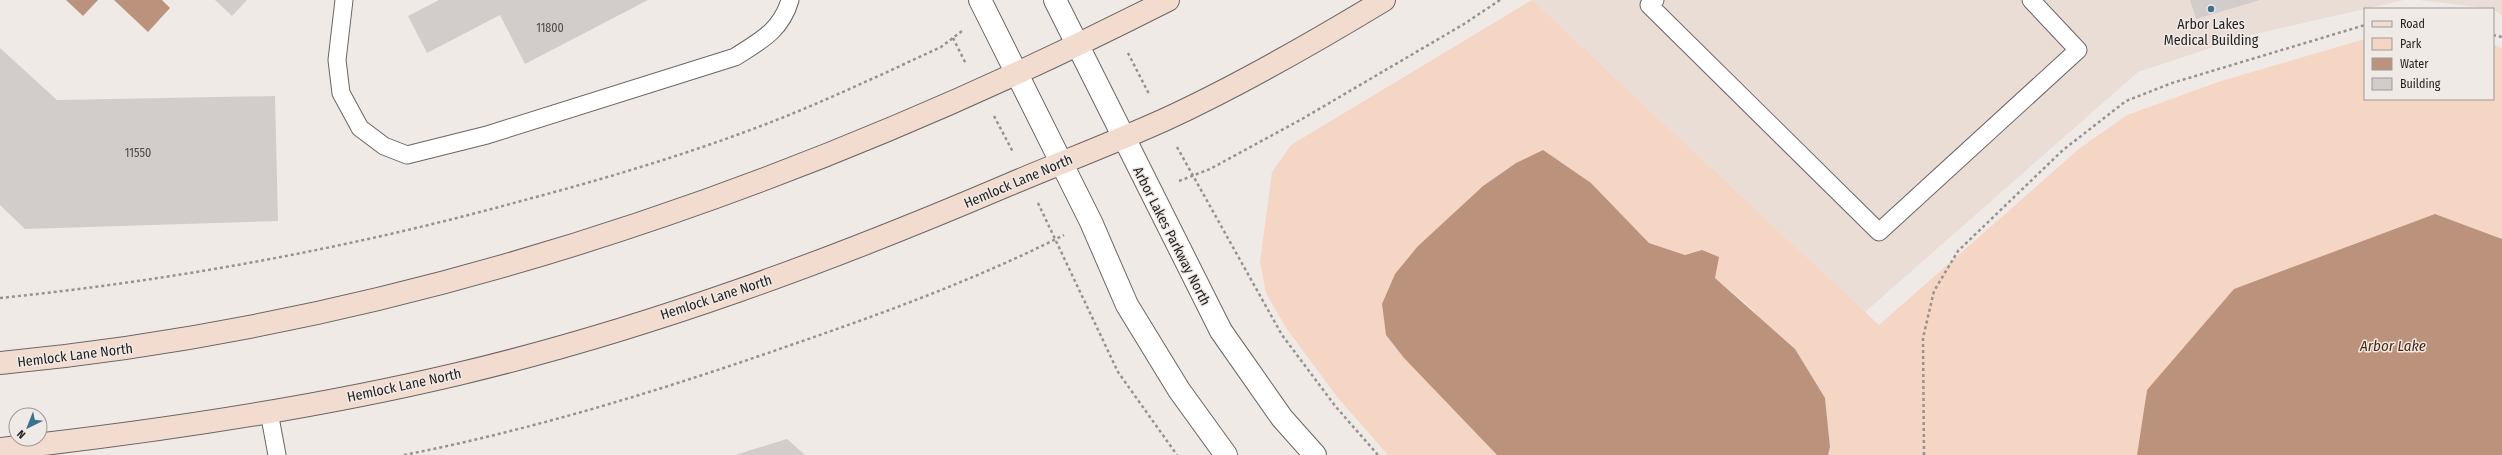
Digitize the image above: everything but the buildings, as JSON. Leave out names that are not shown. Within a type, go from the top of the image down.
[{"type":"main road","name":"Hemlock Lane North","points":[[0,363],[151,346],[422,289],[494,269],[722,197],[980,89],[1114,27],[1168,0]]},
{"type":"main road","name":"Hemlock Lane North","points":[[0,449],[133,435],[269,412],[460,373],[630,325],[858,248],[1122,138],[1163,120],[1280,60],[1384,0]]},
{"type":"street","points":[[980,0],[1092,222],[1127,304],[1180,390],[1226,455]]},
{"type":"street","name":"Arbor Lakes Parkway North","points":[[1055,0],[1122,138],[1221,331],[1282,418],[1315,455]]},
{"type":"lane","points":[[344,0],[337,60],[341,93],[360,128],[384,146],[407,155],[487,135],[735,57],[770,35],[788,8],[790,0]]},
{"type":"lane","points":[[1655,0],[1649,5],[1879,232],[2078,50],[2031,0]]},
{"type":"lane","points":[[269,412],[278,455]]},
{"type":"path","points":[[1192,175],[1210,169],[1302,119],[1464,24],[1500,0]]},
{"type":"path","points":[[1924,455],[1924,338],[1934,291],[1958,251],[2063,150],[2126,101],[2172,83],[2364,25]]},
{"type":"path","points":[[1114,27],[1192,175],[1282,336],[1336,407],[1378,455]]},
{"type":"path","points":[[0,298],[158,280],[260,261],[444,222],[565,189],[642,167],[780,118],[941,47],[952,38],[1026,178],[1118,372],[1177,455]]},
{"type":"path","points":[[404,455],[500,434],[715,372],[878,315],[1055,240]]},
{"type":"shaded area","points":[[1532,0],[2404,0],[2247,36],[2138,72],[1865,312]]},
{"type":"shaded area","points":[[2418,0],[2502,0],[2502,16],[2494,10],[2494,8]]},
{"type":"green space","points":[[1532,0],[1879,325],[2080,148],[2127,115],[2221,81],[2364,39],[2364,100],[2494,100],[2494,44],[2502,48],[2502,239],[2435,214],[2147,390],[2137,455],[1828,455],[1830,447],[1825,398],[1752,309],[1715,278],[1702,250],[1685,255],[1649,243],[1591,183],[1516,163],[1483,186],[1418,246],[1382,304],[1386,335],[1404,358],[1497,455],[1388,455],[1338,398],[1286,328],[1266,293],[1260,262],[1272,172],[1291,145]]},
{"type":"water","points":[[66,0],[98,0],[83,16]]},
{"type":"water","points":[[114,0],[162,0],[170,8],[148,32]]},
{"type":"water","points":[[1543,150],[1591,183],[1649,243],[1685,255],[1702,250],[1719,257],[1715,278],[1795,349],[1825,398],[1830,447],[1828,455],[1497,455],[1404,358],[1386,335],[1382,304],[1395,274],[1418,246],[1483,186],[1516,163]]},
{"type":"water","name":"Arbor Lake","points":[[2435,214],[2502,239],[2502,455],[2137,455],[2147,390],[2234,289]]},
{"type":"place","name":"Arbor Lakes Medical Building","points":[[2211,9]]}]
